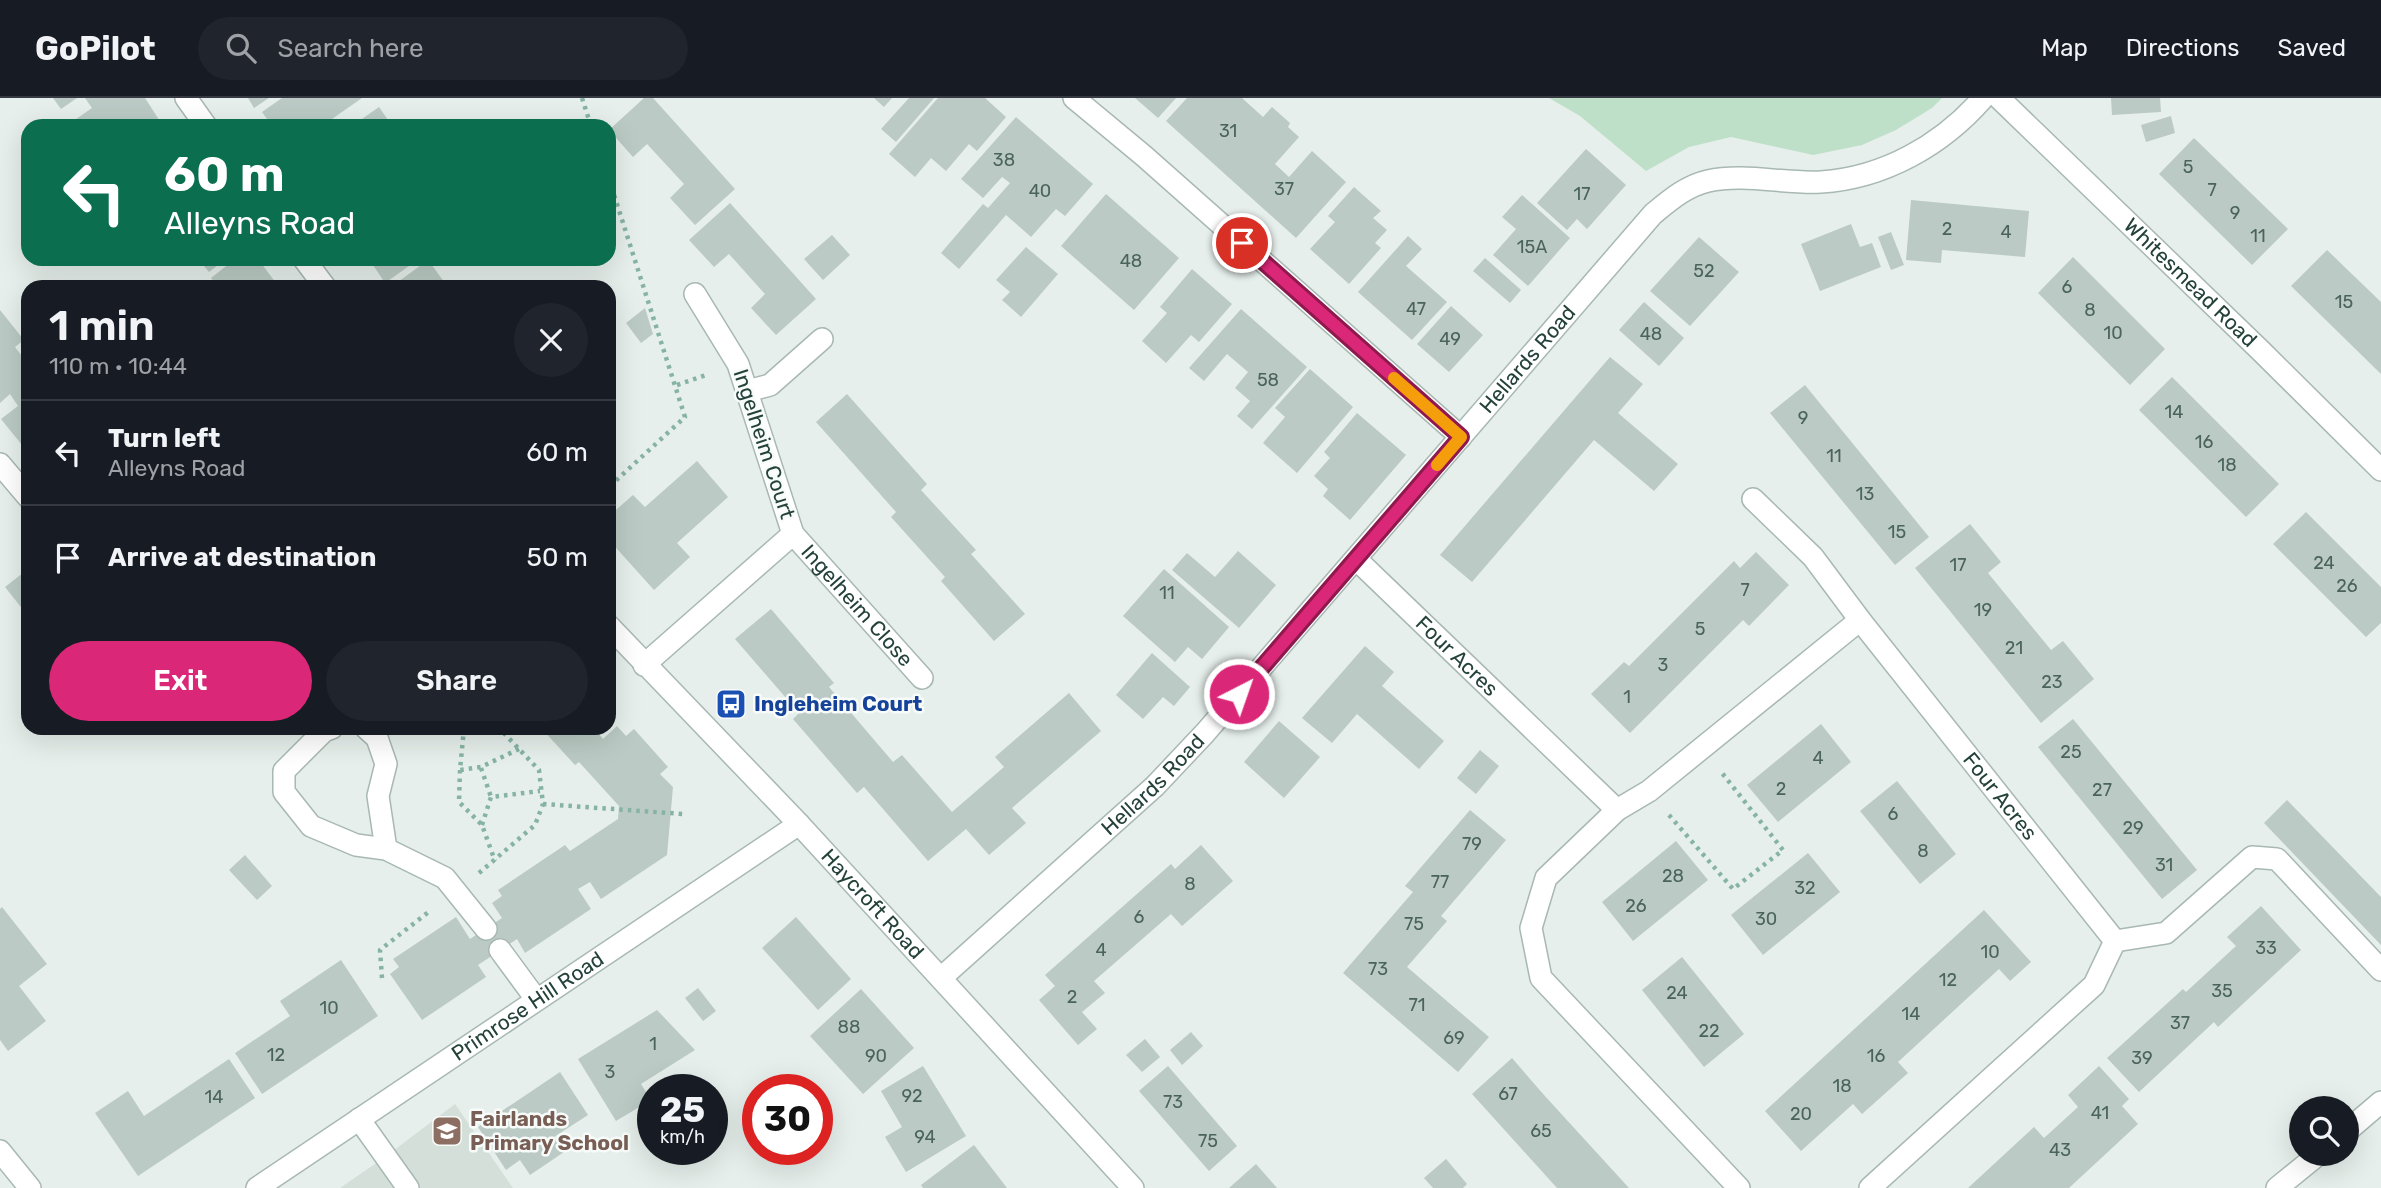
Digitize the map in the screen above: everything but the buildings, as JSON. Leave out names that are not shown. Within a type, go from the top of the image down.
[{"type":"street","points":[[186,98],[201,119]]},
{"type":"street","points":[[1074,98],[1461,437]]},
{"type":"street","name":"Hellards Road","points":[[941,978],[1155,786],[1205,733],[1653,214],[1674,197],[1699,184],[1724,179],[1820,182],[1868,174],[1899,162],[1945,136],[1966,118],[1983,98]]},
{"type":"street","name":"Whitesmead Road","points":[[1999,98],[2381,470]]},
{"type":"street","name":"Ingelheim Court","points":[[644,665],[793,534],[738,364],[695,294]]},
{"type":"street","points":[[747,391],[770,385],[822,339]]},
{"type":"street","points":[[0,464],[21,489]]},
{"type":"street","name":"Four Acres","points":[[1753,499],[1813,557],[2115,941]]},
{"type":"street","name":"Ingelheim Close","points":[[793,534],[922,678]]},
{"type":"street","name":"Four Acres","points":[[1356,559],[1617,810]]},
{"type":"street","points":[[1739,1188],[1541,978],[1531,928],[1546,878],[1617,810],[1649,791],[1860,620]]},
{"type":"street","name":"Haycroft Road","points":[[616,634],[799,824],[1132,1188]]},
{"type":"street","points":[[320,735],[284,771],[284,792],[311,826],[356,845],[386,849],[445,878],[486,929]]},
{"type":"street","points":[[374,735],[386,764],[378,796],[386,849]]},
{"type":"street","name":"Primrose Hill Road","points":[[257,1188],[799,824]]},
{"type":"street","points":[[1870,1188],[2094,985],[2115,941],[2166,933],[2252,857],[2277,859],[2381,970]]},
{"type":"street","points":[[500,950],[536,999]]},
{"type":"street","points":[[2359,1121],[2381,1102]]},
{"type":"street","points":[[359,1119],[408,1188]]},
{"type":"street","points":[[0,1150],[30,1188]]},
{"type":"street","points":[[2291,1184],[2308,1166]]},
{"type":"path","points":[[582,98],[589,119]]},
{"type":"path","points":[[616,201],[685,417],[616,481]]},
{"type":"path","points":[[464,735],[460,802],[482,825],[495,861]]},
{"type":"path","points":[[382,978],[380,950],[495,861],[535,825],[543,804],[539,770],[506,735]]},
{"type":"path","points":[[1649,791],[1733,889],[1783,850],[1702,748]]},
{"type":"path","points":[[460,770],[481,767],[519,749]]},
{"type":"path","points":[[481,767],[491,797],[482,825]]},
{"type":"path","points":[[491,797],[540,791]]},
{"type":"path","points":[[543,804],[683,814]]},
{"type":"shaded area","name":"Fairlands Primary School","points":[[455,1104],[513,1188],[340,1188],[385,1157]]},
{"type":"green space","points":[[1549,98],[1942,98],[1932,108],[1896,130],[1862,145],[1813,155],[1731,137],[1689,147],[1646,171],[1580,116]]},
{"type":"slow traffic","points":[[1394,378],[1461,437],[1437,465]]},
{"type":"place","name":"Ingleheim Court","points":[[731,704]]},
{"type":"place","name":"Fairlands Primary School","points":[[447,1131]]},
{"type":"route","points":[[1239,694],[1461,437],[1242,243]]}]
